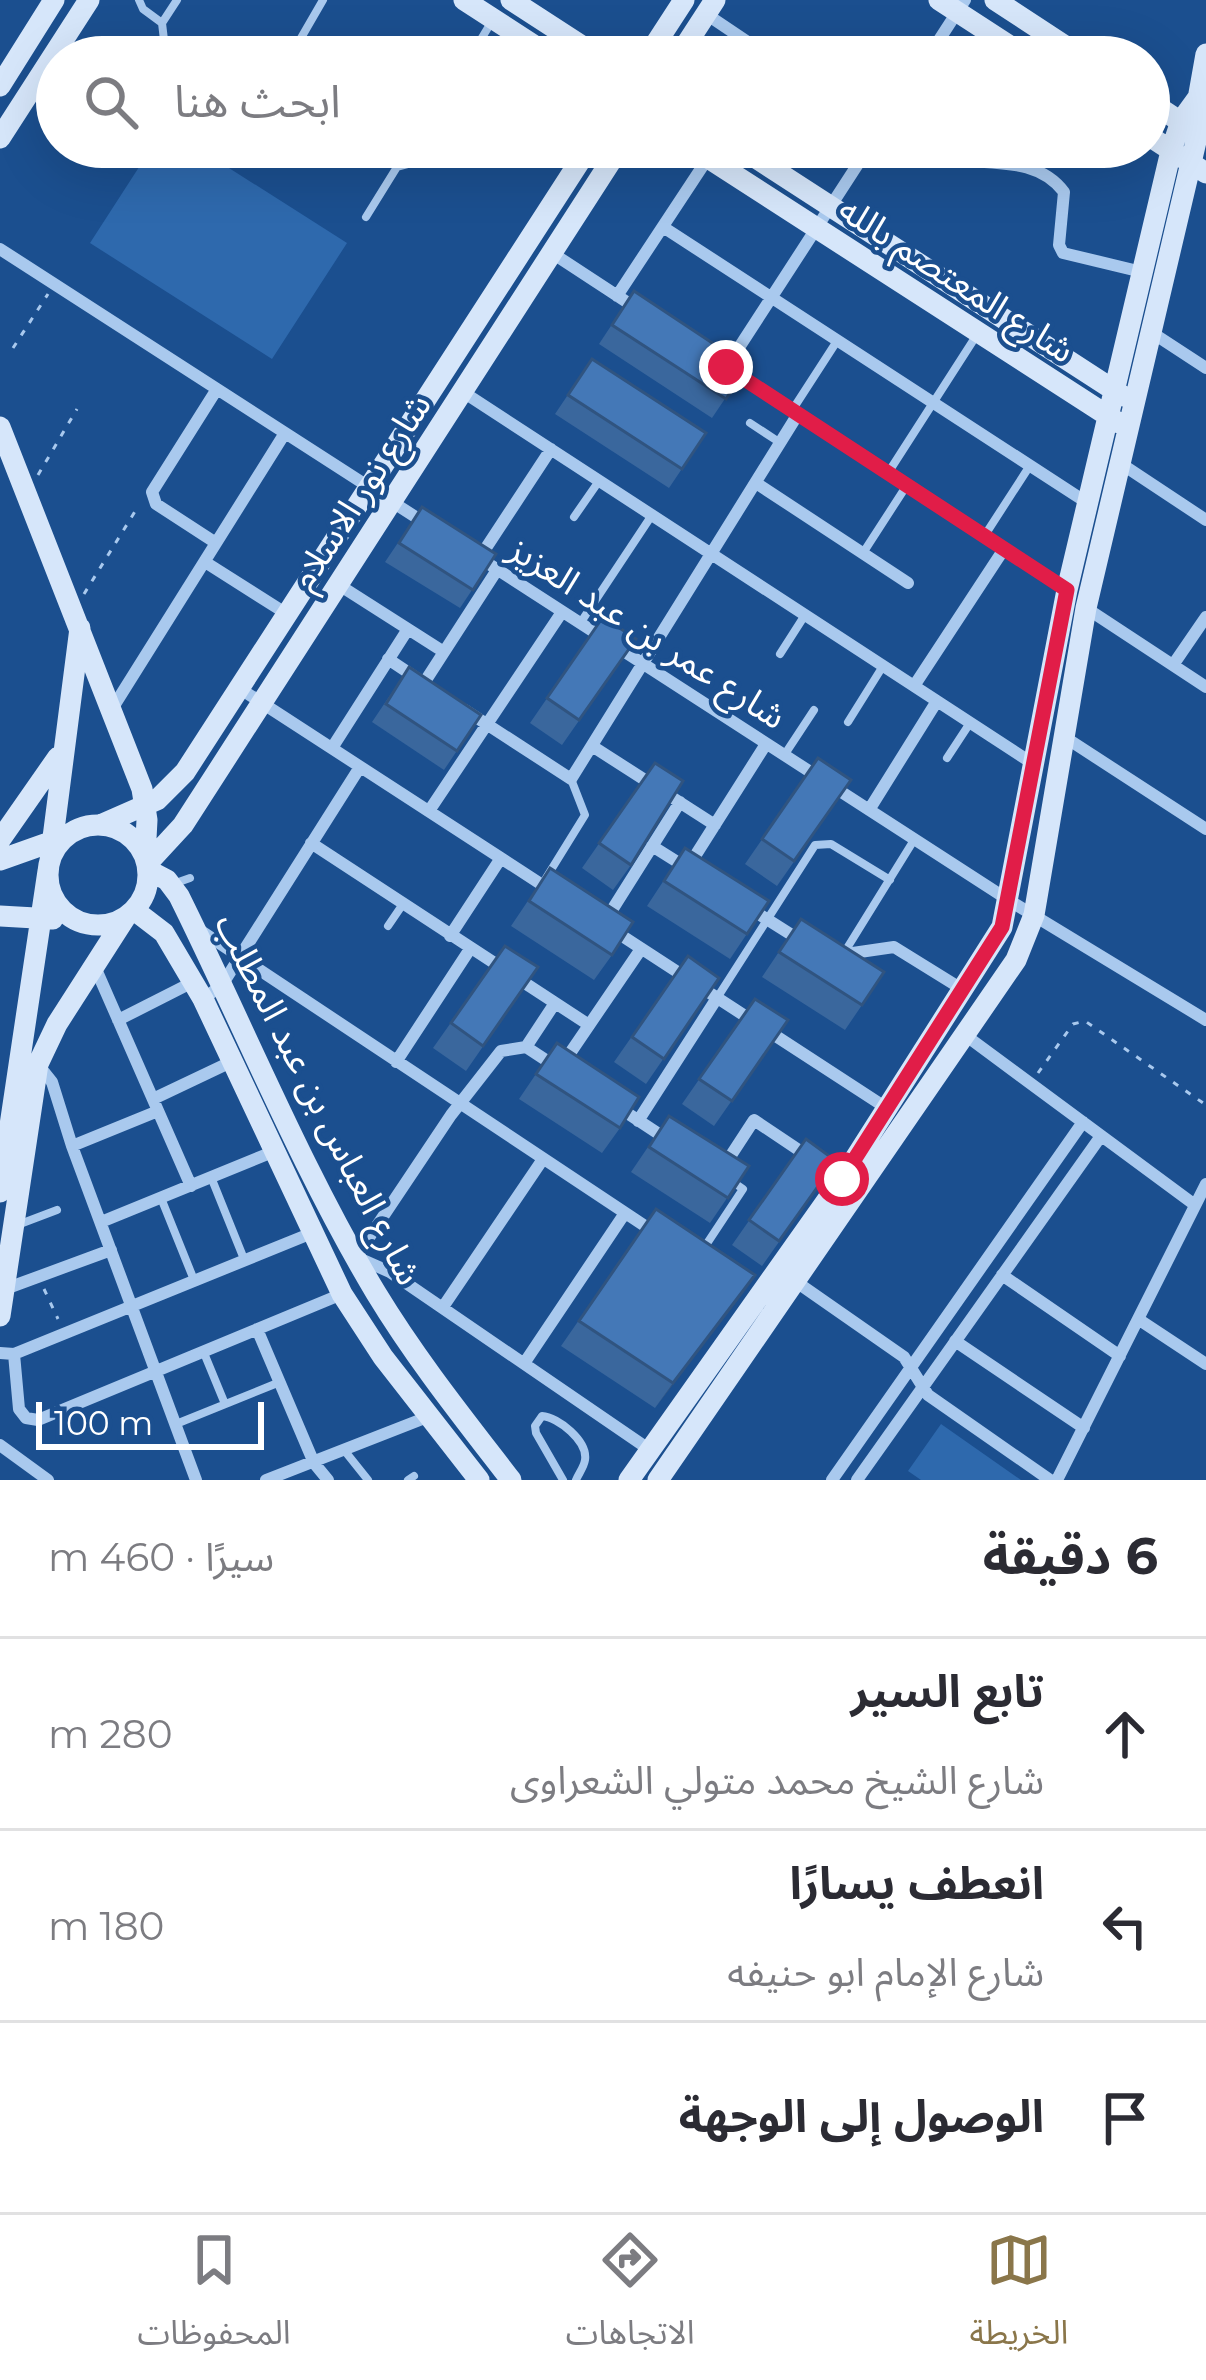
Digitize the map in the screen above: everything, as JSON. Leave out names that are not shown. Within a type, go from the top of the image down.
[{"type":"street","points":[[1,81],[54,0]]},
{"type":"street","points":[[66,36],[89,0]]},
{"type":"street","points":[[464,0],[519,36]]},
{"type":"street","points":[[512,0],[567,36]]},
{"type":"street","points":[[661,36],[685,0]]},
{"type":"street","points":[[994,0],[1050,36]]},
{"type":"street","points":[[938,36],[954,4],[998,36]]},
{"type":"street","points":[[691,36],[710,7],[745,36]]},
{"type":"street","points":[[628,1480],[751,1295],[965,1035],[1016,960],[1034,916],[1086,608],[1151,332],[1166,304],[1198,168],[1195,130],[1206,54]]},
{"type":"street","points":[[0,138],[36,82]]},
{"type":"street","points":[[1170,155],[1195,130]]},
{"type":"street","points":[[1171,151],[1198,168]]},
{"type":"street","name":"شارع نور الاسلام","points":[[100,825],[157,800],[184,772],[575,168]]},
{"type":"street","name":"شارع نور الاسلام","points":[[147,864],[177,834],[607,168]]},
{"type":"street","points":[[617,296],[663,227],[692,168]]},
{"type":"street","name":"شارع المعتصم بالله","points":[[725,168],[1127,429]]},
{"type":"street","name":"شارع المعتصم بالله","points":[[781,168],[830,206],[1134,403]]},
{"type":"street","points":[[726,367],[855,168]]},
{"type":"street","points":[[1024,168],[1064,192],[1059,245],[1063,254],[1142,272]]},
{"type":"street","points":[[658,1480],[795,1281],[997,940],[1010,901],[1032,763],[1086,502],[1167,168]]},
{"type":"street","points":[[663,227],[1086,502]]},
{"type":"street","points":[[0,249],[444,536]]},
{"type":"street","points":[[552,254],[654,320]]},
{"type":"street","points":[[1151,332],[1206,368]]},
{"type":"street","points":[[708,355],[1067,590]]},
{"type":"street","points":[[440,377],[1032,763]]},
{"type":"street","points":[[216,543],[156,504],[152,496],[155,483],[218,389]]},
{"type":"street","points":[[456,704],[571,779],[796,413]]},
{"type":"street","points":[[0,427],[146,805],[147,864],[146,892],[52,1033],[30,1057],[0,1192]]},
{"type":"street","points":[[112,709],[285,433]]},
{"type":"street","points":[[479,558],[550,449]]},
{"type":"street","points":[[1119,463],[1206,520]]},
{"type":"street","points":[[756,483],[908,583]]},
{"type":"street","name":"شارع عمر بن عبد العزيز","points":[[462,547],[914,840],[1206,1020]]},
{"type":"street","points":[[914,686],[1004,549]]},
{"type":"street","points":[[205,562],[287,614]]},
{"type":"street","points":[[424,682],[497,570]]},
{"type":"street","points":[[339,585],[444,652]]},
{"type":"street","points":[[1086,608],[1206,687]]},
{"type":"street","points":[[429,811],[562,612]]},
{"type":"street","points":[[1173,665],[1206,616]]},
{"type":"street","points":[[77,619],[50,890],[73,919],[91,925]]},
{"type":"street","points":[[332,748],[408,629]]},
{"type":"street","points":[[388,659],[440,693]]},
{"type":"street","points":[[239,688],[557,895]]},
{"type":"street","points":[[869,810],[937,701]]},
{"type":"street","points":[[1062,736],[1206,830]]},
{"type":"street","points":[[687,868],[766,744]]},
{"type":"street","points":[[592,746],[715,825]]},
{"type":"street","points":[[0,839],[62,751]]},
{"type":"street","points":[[118,1020],[222,985],[360,767]]},
{"type":"street","points":[[604,924],[680,802]]},
{"type":"street","points":[[0,860],[54,853],[100,825],[132,838],[147,864]]},
{"type":"street","points":[[311,843],[589,1025]]},
{"type":"street","points":[[652,846],[707,881]]},
{"type":"street","points":[[0,1316],[13,1226],[41,918],[54,853]]},
{"type":"street","points":[[450,936],[501,858]]},
{"type":"street","name":"شارع العباس بن عبد المطلب","points":[[147,864],[181,881],[195,927],[356,1257],[432,1376],[511,1480]]},
{"type":"street","points":[[727,894],[817,950],[844,955],[894,947],[965,991]]},
{"type":"street","points":[[0,916],[91,925],[129,914]]},
{"type":"street","name":"شارع العباس بن عبد المطلب","points":[[129,914],[160,927],[234,1061],[342,1294],[383,1357],[479,1480]]},
{"type":"street","points":[[588,914],[897,1115]]},
{"type":"street","points":[[195,927],[661,1236]]},
{"type":"street","points":[[396,1062],[470,949]]},
{"type":"street","points":[[559,1069],[641,949]]},
{"type":"street","points":[[94,965],[191,1186]]},
{"type":"street","points":[[638,1121],[717,998]]},
{"type":"street","points":[[526,1047],[555,1003]]},
{"type":"street","points":[[965,1035],[1196,1205]]},
{"type":"street","points":[[579,1082],[526,1047],[501,1052],[451,1115],[356,1257],[390,1272],[650,1450]]},
{"type":"street","points":[[30,1057],[52,1082],[196,1480]]},
{"type":"street","points":[[72,1146],[234,1061]]},
{"type":"street","points":[[599,1095],[687,1152]]},
{"type":"street","points":[[703,1162],[719,1173],[754,1120],[842,1179]]},
{"type":"street","points":[[832,1480],[1083,1122]]},
{"type":"street","points":[[856,1480],[1101,1136]]},
{"type":"street","points":[[100,1222],[275,1151]]},
{"type":"street","points":[[443,1307],[543,1159]]},
{"type":"street","points":[[795,1281],[904,1357],[928,1395],[1054,1480],[1206,1184]]},
{"type":"street","points":[[525,1362],[625,1213]]},
{"type":"street","points":[[312,1233],[7,1353],[19,1409],[32,1420],[342,1294]]},
{"type":"street","points":[[4,1290],[111,1250]]},
{"type":"street","points":[[1003,1274],[1120,1356]]},
{"type":"street","points":[[1138,1319],[1206,1364]]},
{"type":"street","points":[[257,1329],[314,1463],[328,1480]]},
{"type":"street","points":[[955,1341],[1084,1428]]},
{"type":"street","points":[[266,1480],[430,1416]]},
{"type":"street","points":[[0,1445],[48,1480]]},
{"type":"lane","points":[[139,0],[162,23]]},
{"type":"lane","points":[[164,36],[162,23],[177,0]]},
{"type":"lane","points":[[302,36],[323,0]]},
{"type":"lane","points":[[482,36],[493,19]]},
{"type":"lane","points":[[366,217],[396,168]]},
{"type":"lane","points":[[889,473],[979,332]]},
{"type":"lane","points":[[796,413],[838,340]]},
{"type":"lane","points":[[750,423],[781,443]]},
{"type":"lane","points":[[985,536],[1030,465]]},
{"type":"lane","points":[[574,517],[598,481]]},
{"type":"lane","points":[[863,554],[907,485]]},
{"type":"lane","points":[[580,623],[652,515]]},
{"type":"lane","points":[[780,654],[805,615]]},
{"type":"lane","points":[[848,722],[883,666]]},
{"type":"lane","points":[[784,755],[814,710]]},
{"type":"lane","points":[[947,758],[970,723]]},
{"type":"lane","points":[[542,885],[585,815],[571,779]]},
{"type":"lane","points":[[844,955],[914,840]]},
{"type":"lane","points":[[717,998],[813,847],[821,842],[831,844],[890,880]]},
{"type":"lane","points":[[388,926],[403,904]]},
{"type":"lane","points":[[696,1259],[743,1189],[719,1173]]},
{"type":"lane","points":[[211,1177],[244,1260]]},
{"type":"lane","points":[[161,1198],[194,1280]]},
{"type":"lane","points":[[13,1226],[57,1210]]},
{"type":"lane","points":[[203,1351],[225,1404]]},
{"type":"lane","points":[[176,1424],[280,1382]]},
{"type":"lane","points":[[562,1480],[536,1432],[542,1416],[555,1418],[583,1446],[585,1461],[576,1480]]},
{"type":"lane","points":[[344,1450],[368,1480]]},
{"type":"path","points":[[13,348],[54,284]]},
{"type":"path","points":[[27,494],[77,410]]},
{"type":"path","points":[[77,619],[138,507],[152,496]]},
{"type":"path","points":[[1031,1084],[1073,1024],[1082,1021],[1206,1105]]},
{"type":"path","points":[[39,1277],[64,1334]]},
{"type":"shaded area","points":[[138,168],[229,168],[347,243],[272,359],[90,243]]},
{"type":"shaded area","points":[[941,1424],[1021,1480],[921,1480],[908,1471]]},
{"type":"building","points":[[634,291],[747,366],[726,399],[612,325]]},
{"type":"building","points":[[592,359],[706,433],[682,469],[568,395]]},
{"type":"building","points":[[422,507],[496,554],[473,590],[399,543]]},
{"type":"building","points":[[603,617],[636,639],[579,720],[547,698]]},
{"type":"building","points":[[409,667],[481,715],[457,751],[386,704]]},
{"type":"building","points":[[818,758],[851,780],[794,861],[762,839]]},
{"type":"building","points":[[655,763],[683,781],[631,865],[599,843]]},
{"type":"building","points":[[685,848],[769,901],[747,934],[664,881]]},
{"type":"building","points":[[550,868],[633,922],[612,955],[529,901]]},
{"type":"building","points":[[801,919],[884,972],[862,1005],[779,952]]},
{"type":"building","points":[[505,946],[538,967],[483,1046],[451,1023]]},
{"type":"building","points":[[688,956],[719,978],[664,1059],[632,1037]]},
{"type":"building","points":[[755,999],[788,1020],[732,1101],[699,1079]]},
{"type":"building","points":[[557,1043],[639,1097],[620,1128],[536,1074]]},
{"type":"building","points":[[669,1116],[749,1166],[728,1198],[649,1147]]},
{"type":"building","points":[[806,1139],[836,1161],[779,1241],[749,1220]]},
{"type":"building","points":[[656,1209],[755,1275],[673,1383],[579,1321]]},
{"type":"route","points":[[726,367],[1067,590],[1002,927],[842,1179]]}]
